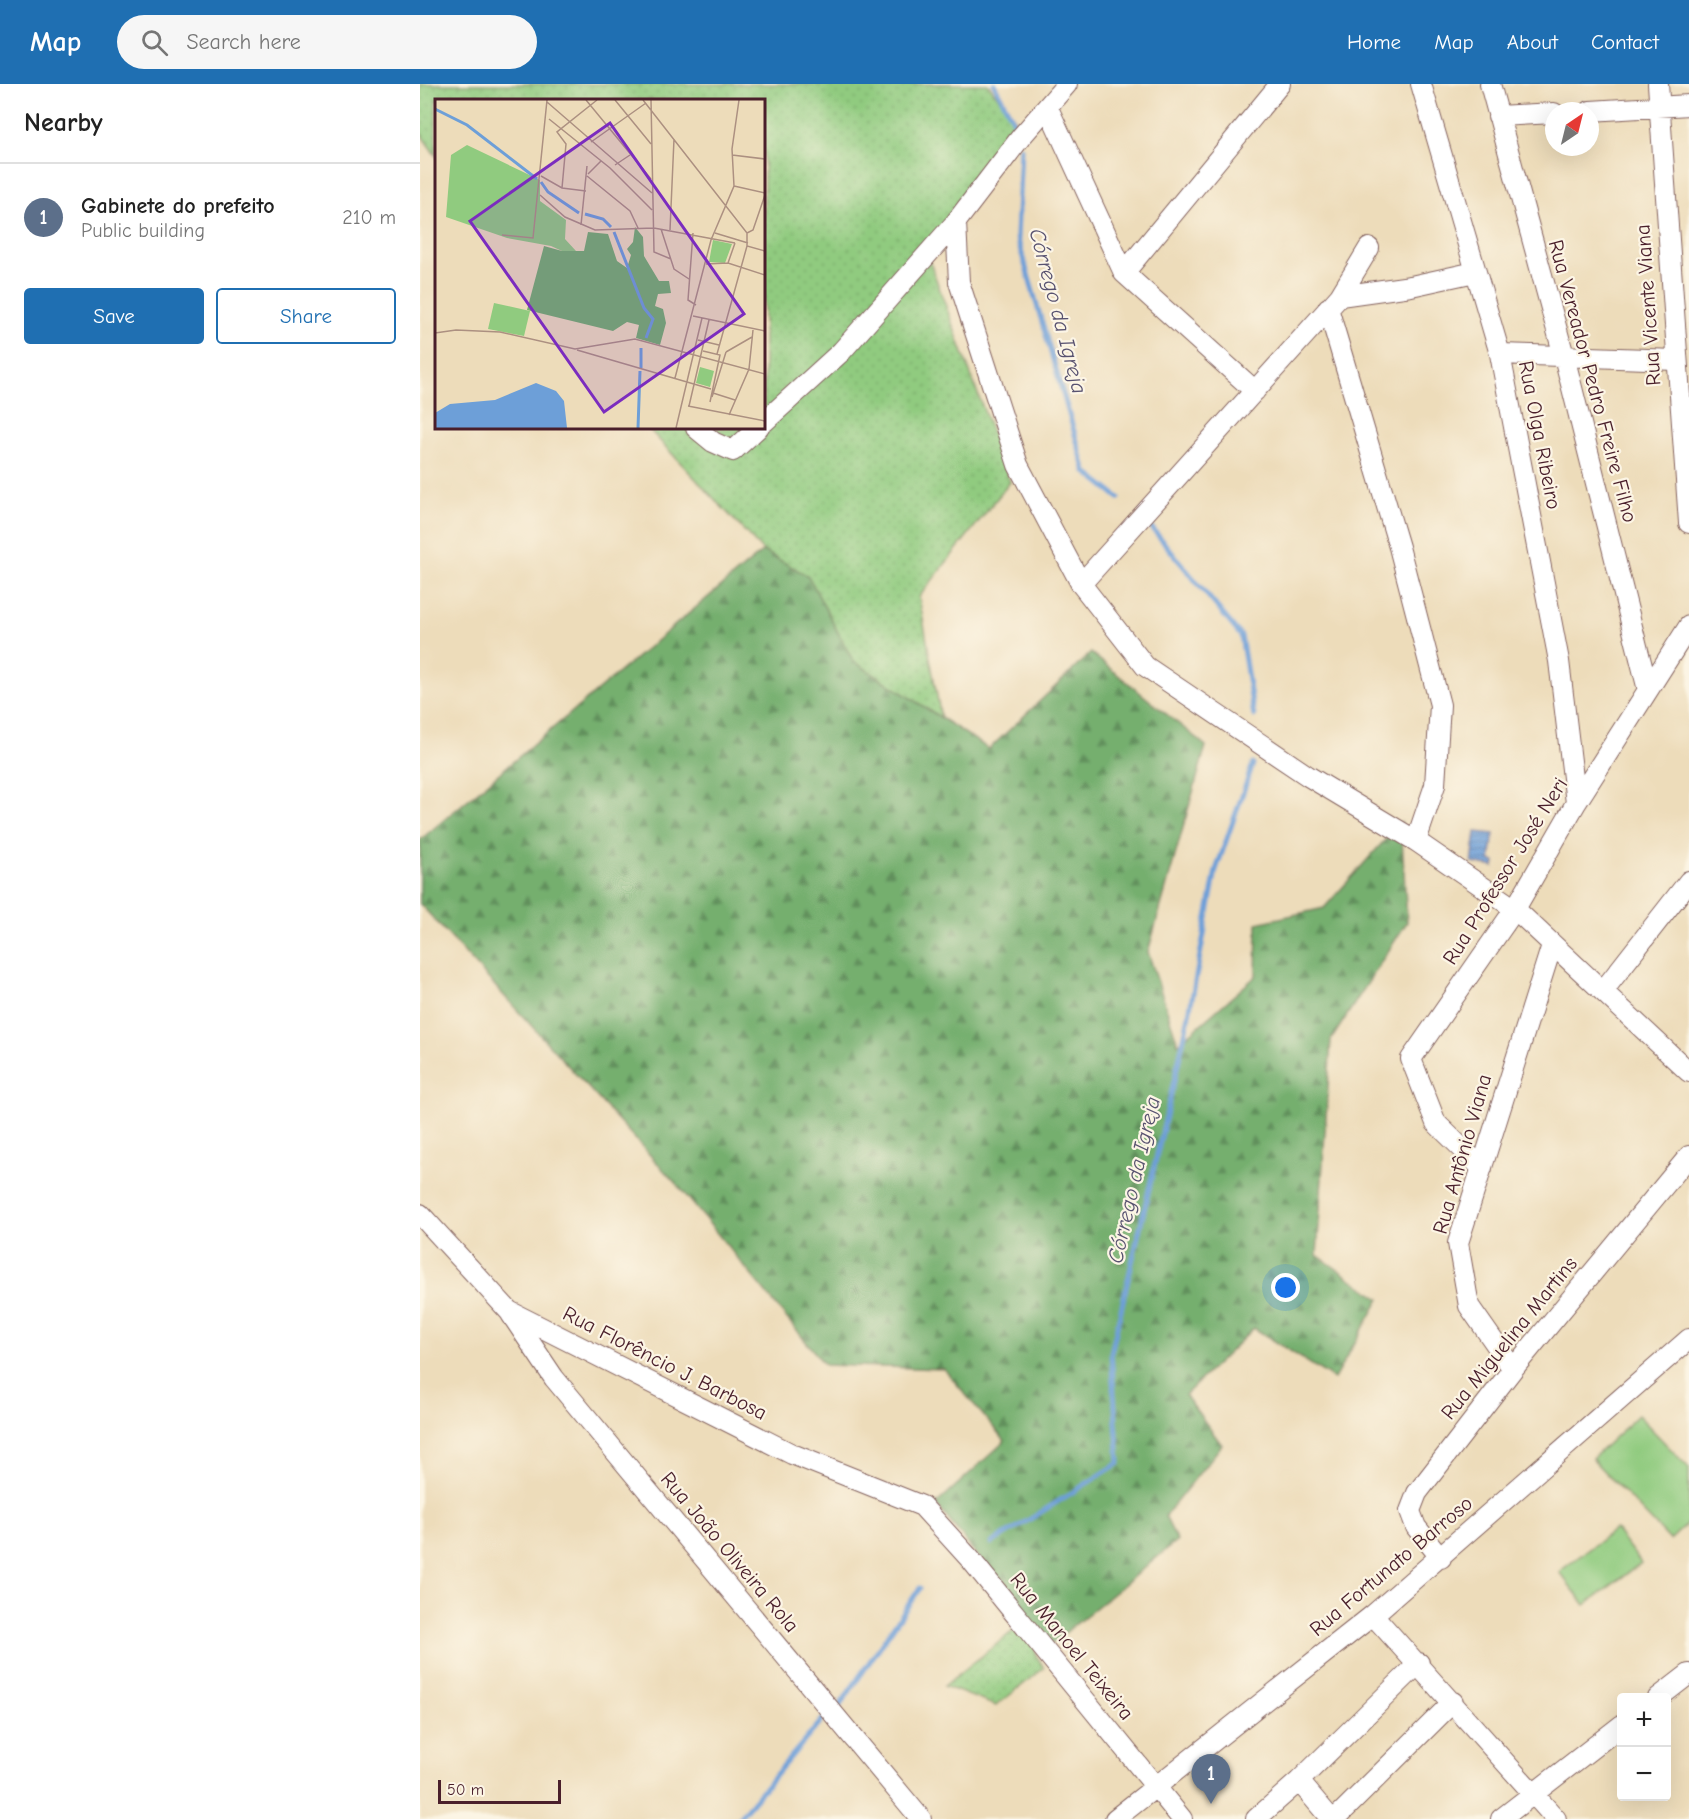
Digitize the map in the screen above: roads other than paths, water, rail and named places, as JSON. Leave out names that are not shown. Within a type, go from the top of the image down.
[{"type":"street","points":[[765,421],[841,352],[956,222],[1021,137],[1067,84]]},
{"type":"street","points":[[1124,273],[1281,84]]},
{"type":"street","name":"Rua Olga Ribeiro","points":[[1421,84],[1500,354],[1559,661],[1576,803]]},
{"type":"street","name":"Rua Vereador Pedro Freire Filho","points":[[1490,84],[1564,356],[1648,690]]},
{"type":"street","name":"Rua Vicente Viana","points":[[1658,84],[1689,523]]},
{"type":"street","points":[[1599,110],[1689,105]]},
{"type":"street","points":[[1048,108],[1124,273],[1255,391]]},
{"type":"street","points":[[1498,116],[1545,113]]},
{"type":"street","points":[[956,222],[959,282],[1018,465],[1081,584],[1145,666],[1308,776],[1416,841],[1515,909],[1689,1072]]},
{"type":"street","points":[[1081,584],[1334,302],[1369,248]]},
{"type":"street","points":[[1334,302],[1475,272]]},
{"type":"street","points":[[1334,302],[1440,705],[1435,785],[1416,841]]},
{"type":"street","points":[[1500,354],[1676,360]]},
{"type":"street","points":[[697,429],[713,442],[733,451],[757,429]]},
{"type":"street","name":"Rua Professor José Neri","points":[[1482,1168],[1436,1123],[1411,1059],[1515,909],[1576,803],[1689,626]]},
{"type":"street","points":[[1603,991],[1689,881]]},
{"type":"street","name":"Rua Antônio Viana","points":[[1512,1369],[1469,1306],[1458,1243],[1552,945]]},
{"type":"street","name":"Rua Miguelina Martins","points":[[1441,1558],[1416,1527],[1410,1511],[1417,1493],[1512,1369],[1689,1156]]},
{"type":"street","name":"Rua Florêncio J. Barbosa","points":[[420,1214],[509,1311],[792,1454],[922,1506]]},
{"type":"street","name":"Rua João Oliveira Rola","points":[[509,1311],[554,1378],[921,1819]]},
{"type":"street","name":"Rua Fortunato Barroso","points":[[1115,1819],[1373,1615],[1685,1351]]},
{"type":"street","name":"Rua Manoel Teixeira","points":[[922,1506],[986,1579],[1182,1819]]},
{"type":"street","points":[[1373,1615],[1419,1663],[1556,1819]]},
{"type":"street","points":[[1256,1819],[1299,1781],[1419,1663]]},
{"type":"street","points":[[1664,1693],[1689,1674]]},
{"type":"street","points":[[1299,1781],[1333,1819],[1453,1702]]},
{"type":"street","points":[[1501,1819],[1533,1791],[1617,1729]]},
{"type":"water","points":[[1476,832],[1494,834],[1490,861],[1495,862],[1494,867],[1472,863]]},
{"type":"waterway","name":"Córrego da Igreja","points":[[994,84],[1020,133]]},
{"type":"waterway","name":"Córrego da Igreja","points":[[1021,148],[1017,237],[1086,472],[1119,498]]},
{"type":"waterway","name":"Córrego da Igreja","points":[[1151,527],[1241,636],[1254,716]]},
{"type":"waterway","name":"Córrego da Igreja","points":[[992,1543],[1119,1463],[1111,1353],[1187,1025],[1216,870],[1253,764]]},
{"type":"waterway","name":"Córrego da Igreja","points":[[838,1708],[920,1588]]},
{"type":"waterway","name":"Córrego da Igreja","points":[[738,1819],[823,1719]]},
{"type":"place","name":"Gabinete do prefeito","points":[[1211,1804]]}]
